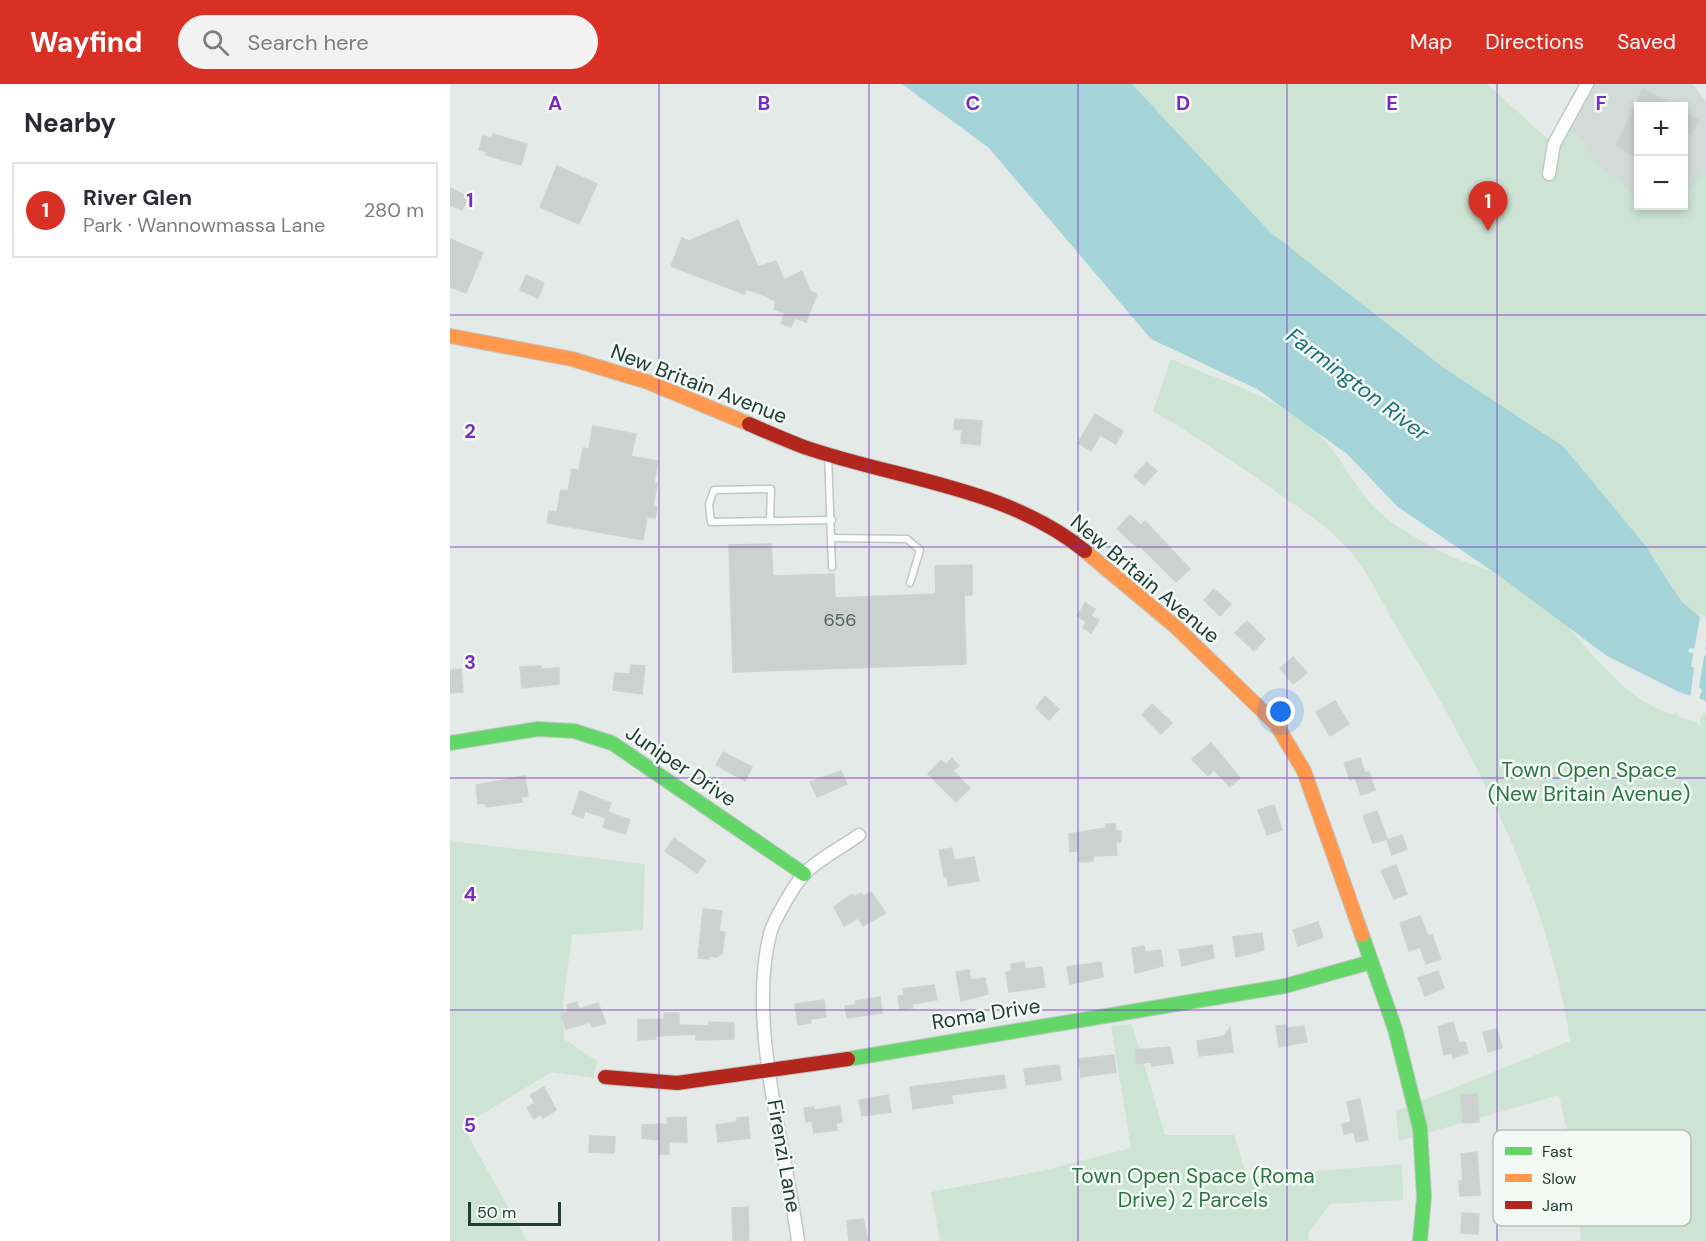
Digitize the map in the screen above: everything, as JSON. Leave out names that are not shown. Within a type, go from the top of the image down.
[{"type":"street","points":[[1549,174],[1554,144],[1587,84]]},
{"type":"street","name":"New Britain Avenue","points":[[450,336],[572,359],[648,382],[804,447],[993,501],[1064,534],[1176,627],[1276,724],[1304,771],[1395,1029],[1419,1128],[1424,1197],[1420,1241]]},
{"type":"street","name":"Juniper Drive","points":[[450,742],[538,729],[574,731],[612,743],[804,874]]},
{"type":"street","points":[[804,874],[859,835]]},
{"type":"street","name":"Firenzi Lane","points":[[798,1241],[769,1072],[762,992],[770,932],[804,874]]},
{"type":"street","name":"Roma Drive","points":[[605,1077],[677,1083],[769,1072],[1285,986],[1371,962]]},
{"type":"lane","points":[[828,454],[832,567]]},
{"type":"lane","points":[[770,521],[771,489],[714,490],[709,504],[711,522],[832,520]]},
{"type":"lane","points":[[832,538],[907,539],[920,550],[910,583]]},
{"type":"shaded area","points":[[1587,84],[1693,84],[1706,102],[1706,170],[1688,193],[1688,102],[1634,102],[1634,195],[1592,160],[1582,140],[1562,123]]},
{"type":"green space","points":[[1132,84],[1487,84],[1549,140],[1562,123],[1582,140],[1592,160],[1634,195],[1634,210],[1688,210],[1688,190],[1706,170],[1706,631],[1692,633],[1672,586],[1645,545],[1563,446],[1444,368],[1270,232]]},
{"type":"green space","name":"Town Open Space (New Britain Avenue)","points":[[1171,359],[1271,401],[1307,424],[1323,439],[1367,500],[1392,523],[1442,552],[1525,585],[1549,606],[1614,677],[1652,706],[1674,715],[1676,711],[1679,717],[1696,722],[1701,728],[1700,717],[1706,713],[1706,1241],[1581,1241],[1580,1226],[1691,1226],[1691,1130],[1567,1130],[1559,1095],[1399,1141],[1396,1111],[1570,1041],[1560,987],[1545,933],[1527,880],[1481,776],[1427,677],[1354,556],[1345,545],[1313,518],[1225,456],[1153,411]]},
{"type":"green space","points":[[450,841],[645,864],[643,930],[572,935],[563,1005],[564,1039],[597,1061],[594,1078],[551,1072],[463,1126],[527,1241],[450,1241]]},
{"type":"green space","name":"Town Open Space (Roma Drive) 2 Parcels","points":[[1132,1024],[1165,1135],[1234,1135],[1247,1177],[1402,1164],[1403,1200],[1330,1204],[1308,1234],[1309,1241],[940,1241],[931,1192],[1042,1171],[1131,1148],[1111,1026]]},
{"type":"water","name":"Farmington River","points":[[902,84],[1132,84],[1270,232],[1444,368],[1563,446],[1645,545],[1682,602],[1706,622],[1706,651],[1690,648],[1688,652],[1706,656],[1706,701],[1679,692],[1607,656],[1498,575],[1398,507],[1347,454],[1257,389],[1151,339],[989,148]]},
{"type":"pier","points":[[1698,612],[1706,618],[1706,644],[1699,687],[1702,690],[1698,702],[1690,699],[1694,668],[1691,666],[1700,618]]},
{"type":"building","points":[[1643,89],[1667,102],[1637,102]]},
{"type":"building","points":[[1634,108],[1633,156],[1616,146]]},
{"type":"building","points":[[1688,114],[1699,120],[1691,134],[1688,132]]},
{"type":"building","points":[[493,134],[527,144],[521,165],[486,155],[487,152],[479,150],[483,136],[492,138]]},
{"type":"building","points":[[557,166],[597,184],[579,224],[540,207]]},
{"type":"building","points":[[450,188],[468,197],[462,210],[450,205]]},
{"type":"building","points":[[738,220],[758,267],[776,261],[784,280],[802,271],[810,291],[817,294],[806,322],[795,318],[791,327],[781,323],[785,313],[774,309],[776,302],[766,296],[746,289],[744,294],[671,266],[682,238],[689,241]]},
{"type":"building","points":[[450,239],[483,253],[466,293],[450,287]]},
{"type":"building","points":[[526,275],[544,283],[538,298],[520,290]]},
{"type":"building","points":[[1095,414],[1123,431],[1116,444],[1100,435],[1091,451],[1078,443]]},
{"type":"building","points":[[955,419],[982,421],[980,445],[961,443],[962,430],[954,429]]},
{"type":"building","points":[[593,426],[636,434],[631,456],[658,461],[654,483],[657,484],[653,506],[657,507],[655,518],[647,517],[643,540],[547,523],[549,511],[557,512],[561,490],[568,491],[572,469],[579,470],[583,448],[589,449]]},
{"type":"building","points":[[1147,462],[1157,471],[1144,485],[1134,476]]},
{"type":"building","points":[[1130,515],[1141,525],[1145,521],[1190,569],[1176,582],[1140,546],[1138,548],[1117,529]]},
{"type":"building","points":[[771,544],[773,576],[834,574],[835,598],[936,594],[935,566],[972,565],[972,595],[964,595],[966,664],[733,672],[729,545]]},
{"type":"building","points":[[1214,589],[1231,604],[1220,616],[1204,600]]},
{"type":"building","points":[[1085,603],[1095,609],[1091,616],[1099,620],[1091,633],[1083,628],[1086,622],[1077,616]]},
{"type":"building","points":[[1247,621],[1265,639],[1254,651],[1235,633]]},
{"type":"building","points":[[1293,657],[1307,673],[1293,684],[1280,668]]},
{"type":"building","points":[[631,665],[645,666],[642,694],[613,690],[615,673],[630,674]]},
{"type":"building","points":[[541,666],[541,669],[559,668],[559,684],[522,688],[520,667]]},
{"type":"building","points":[[461,669],[463,692],[450,693],[450,670]]},
{"type":"building","points":[[1045,696],[1059,709],[1049,720],[1036,708]]},
{"type":"building","points":[[1335,701],[1349,724],[1330,736],[1316,712]]},
{"type":"building","points":[[1152,704],[1172,723],[1161,734],[1142,715]]},
{"type":"building","points":[[1211,743],[1240,778],[1230,787],[1214,770],[1208,776],[1192,759]]},
{"type":"building","points":[[723,752],[752,767],[745,781],[716,765]]},
{"type":"building","points":[[952,758],[959,766],[953,771],[970,788],[956,802],[928,774],[941,760],[946,765]]},
{"type":"building","points":[[1360,758],[1365,773],[1369,772],[1375,790],[1361,795],[1355,778],[1350,780],[1344,763]]},
{"type":"building","points":[[841,771],[847,784],[817,797],[810,782]]},
{"type":"building","points":[[525,776],[528,796],[521,797],[522,802],[486,807],[485,803],[478,804],[476,785]]},
{"type":"building","points":[[580,791],[611,803],[608,812],[630,820],[625,834],[603,827],[606,818],[585,811],[583,818],[572,814]]},
{"type":"building","points":[[1274,805],[1282,830],[1267,835],[1258,810]]},
{"type":"building","points":[[1377,811],[1387,839],[1373,843],[1363,816]]},
{"type":"building","points":[[1106,824],[1115,824],[1116,831],[1121,831],[1121,842],[1116,842],[1117,855],[1093,856],[1093,861],[1079,862],[1078,851],[1070,852],[1069,834],[1106,828]]},
{"type":"building","points":[[1402,835],[1407,849],[1392,855],[1387,840]]},
{"type":"building","points":[[674,838],[706,861],[697,873],[665,851]]},
{"type":"building","points":[[952,848],[954,860],[974,857],[979,881],[948,886],[939,850]]},
{"type":"building","points":[[1396,865],[1407,894],[1394,899],[1381,871]]},
{"type":"building","points":[[871,892],[886,913],[863,926],[858,918],[844,926],[834,907],[852,894],[854,897],[861,893],[863,896]]},
{"type":"building","points":[[703,909],[722,911],[719,931],[725,932],[722,954],[717,957],[709,956],[709,959],[698,958]]},
{"type":"building","points":[[1420,916],[1428,936],[1432,935],[1441,959],[1426,964],[1420,947],[1409,951],[1400,923]]},
{"type":"building","points":[[1318,922],[1323,937],[1298,946],[1293,930]]},
{"type":"building","points":[[1262,933],[1264,950],[1236,957],[1233,937]]},
{"type":"building","points":[[1212,945],[1214,958],[1182,966],[1179,950]]},
{"type":"building","points":[[1144,946],[1145,952],[1161,950],[1163,966],[1135,973],[1132,948]]},
{"type":"building","points":[[1024,962],[1025,969],[1042,967],[1045,987],[1009,992],[1006,972],[1012,971],[1011,964]]},
{"type":"building","points":[[1101,962],[1103,977],[1070,984],[1067,967]]},
{"type":"building","points":[[969,970],[971,980],[985,978],[988,994],[961,1001],[956,972]]},
{"type":"building","points":[[1438,971],[1444,988],[1425,996],[1418,978]]},
{"type":"building","points":[[934,985],[937,1000],[912,1004],[913,1008],[900,1010],[898,996],[904,995],[903,989]]},
{"type":"building","points":[[880,997],[882,1013],[847,1018],[845,1006],[856,1005],[855,1001]]},
{"type":"building","points":[[824,1000],[826,1017],[810,1019],[811,1023],[798,1025],[795,1004]]},
{"type":"building","points":[[577,1002],[579,1009],[598,1003],[606,1023],[592,1027],[590,1022],[566,1029],[561,1013],[568,1012],[567,1005]]},
{"type":"building","points":[[664,1013],[679,1013],[679,1025],[709,1026],[709,1022],[734,1023],[734,1039],[696,1040],[696,1034],[656,1036],[656,1039],[638,1040],[638,1020],[664,1019]]},
{"type":"building","points":[[1453,1022],[1459,1043],[1465,1042],[1468,1053],[1453,1058],[1452,1053],[1444,1055],[1438,1027]]},
{"type":"building","points":[[1286,1025],[1287,1028],[1304,1026],[1307,1042],[1279,1047],[1276,1026]]},
{"type":"building","points":[[1230,1028],[1233,1052],[1199,1056],[1197,1041],[1224,1036]]},
{"type":"building","points":[[1497,1029],[1502,1048],[1488,1052],[1483,1032]]},
{"type":"building","points":[[1170,1047],[1173,1063],[1152,1066],[1151,1062],[1137,1064],[1135,1050]]},
{"type":"building","points":[[1114,1055],[1116,1072],[1081,1077],[1079,1059]]},
{"type":"building","points":[[1059,1065],[1061,1080],[1026,1085],[1024,1069]]},
{"type":"building","points":[[1004,1075],[1006,1088],[951,1095],[953,1103],[913,1109],[910,1087]]},
{"type":"building","points":[[544,1087],[556,1110],[543,1118],[541,1114],[534,1119],[527,1108],[535,1103],[530,1095]]},
{"type":"building","points":[[1477,1094],[1479,1122],[1463,1123],[1461,1095]]},
{"type":"building","points":[[888,1095],[891,1112],[862,1116],[859,1100]]},
{"type":"building","points":[[1360,1099],[1368,1140],[1356,1142],[1354,1132],[1344,1134],[1342,1124],[1351,1122],[1347,1102]]},
{"type":"building","points":[[840,1106],[842,1122],[836,1123],[837,1130],[814,1133],[812,1121],[806,1122],[804,1108],[814,1107],[814,1110]]},
{"type":"building","points":[[686,1117],[687,1142],[669,1142],[669,1154],[659,1154],[659,1140],[642,1138],[642,1125],[667,1124],[667,1118]]},
{"type":"building","points":[[748,1117],[750,1138],[718,1142],[716,1125],[737,1122],[737,1118]]},
{"type":"building","points":[[590,1136],[615,1137],[614,1153],[589,1152]]},
{"type":"building","points":[[1477,1152],[1480,1195],[1460,1196],[1459,1181],[1463,1181],[1461,1154]]},
{"type":"building","points":[[748,1207],[749,1241],[733,1241],[732,1208]]},
{"type":"building","points":[[1462,1213],[1479,1214],[1478,1234],[1461,1233]]},
{"type":"building","points":[[863,1219],[868,1241],[849,1241],[847,1221]]},
{"type":"traffic: fast","points":[[450,743],[538,729],[574,731],[612,743],[804,874]]},
{"type":"traffic: fast","points":[[1362,935],[1395,1029],[1420,1128],[1424,1197],[1420,1241]]},
{"type":"traffic: fast","points":[[848,1059],[1285,986],[1371,962]]},
{"type":"traffic: slow","points":[[450,336],[572,359],[648,382],[749,424]]},
{"type":"traffic: slow","points":[[1085,551],[1176,627],[1276,724],[1304,771],[1362,935]]},
{"type":"traffic: jam","points":[[749,424],[804,447],[839,458],[986,498],[1054,529],[1085,551]]},
{"type":"traffic: jam","points":[[605,1077],[677,1083],[848,1059]]},
{"type":"place","name":"River Glen","points":[[1488,231]]}]
